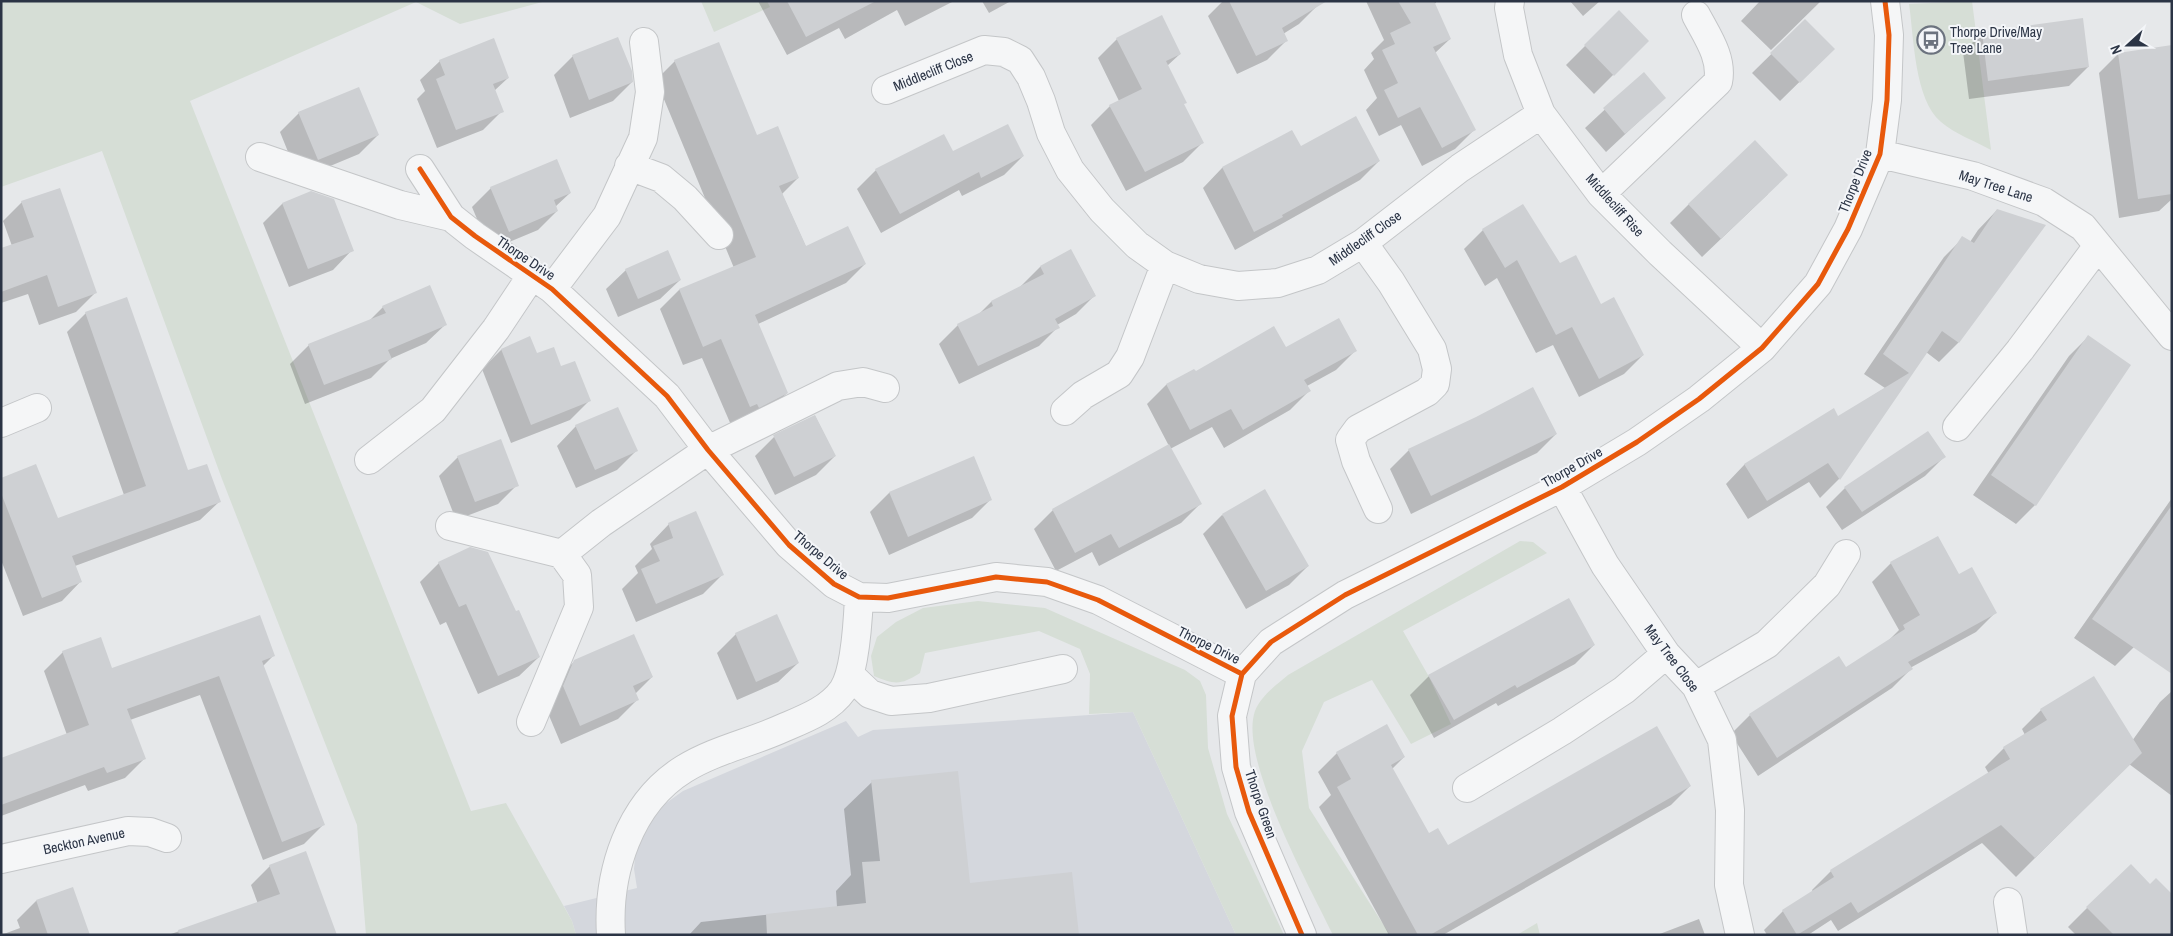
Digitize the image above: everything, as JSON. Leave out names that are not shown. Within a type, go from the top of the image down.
[{"type":"street","name":"Middlecliff Rise","points":[[1510,1],[1509,8],[1518,56],[1540,114],[1601,194],[1660,253],[1762,348]]},
{"type":"street","name":"Thorpe Drive","points":[[420,169],[451,217],[475,236],[542,282],[667,396],[708,450],[789,545],[834,584],[859,596],[888,598],[996,577],[1047,582],[1098,600],[1242,674],[1271,642],[1345,595],[1562,487],[1637,442],[1699,399],[1762,348],[1818,284],[1848,229],[1880,154],[1890,35],[1884,1]]},
{"type":"street","points":[[1601,194],[1718,82],[1720,70],[1711,43],[1696,15]]},
{"type":"street","name":"Thorpe Drive","points":[[542,282],[607,216],[643,138],[650,92],[644,42]]},
{"type":"street","name":"Middlecliff Close","points":[[886,90],[984,50],[1004,52],[1020,60],[1031,77],[1051,133],[1070,170],[1102,210],[1137,245],[1165,266],[1199,280],[1238,286],[1278,284],[1318,270],[1363,243],[1460,168],[1540,114]]},
{"type":"street","name":"May Tree Lane","points":[[1880,154],[1973,176],[2044,202],[2083,227],[2172,336]]},
{"type":"street","points":[[260,157],[400,205],[451,217]]},
{"type":"street","points":[[629,166],[661,178],[685,198],[719,235]]},
{"type":"street","points":[[1363,243],[1391,282],[1432,349],[1436,369],[1435,384],[1427,392],[1358,428],[1350,440],[1356,461],[1378,509]]},
{"type":"street","points":[[1957,427],[2020,350],[2098,246]]},
{"type":"street","points":[[1065,411],[1083,395],[1119,374],[1130,357],[1165,266]]},
{"type":"street","points":[[369,460],[433,410],[496,329],[542,282]]},
{"type":"street","points":[[562,554],[601,523],[708,450],[838,386],[862,382],[885,388]]},
{"type":"street","points":[[1,423],[37,408]]},
{"type":"street","name":"May Tree Close","points":[[1562,487],[1605,565],[1666,654],[1696,686],[1722,740],[1730,810],[1729,885],[1740,935]]},
{"type":"street","points":[[450,526],[562,554],[577,574],[579,607],[531,722]]},
{"type":"street","points":[[1696,686],[1767,644],[1804,610],[1826,585],[1846,554]]},
{"type":"street","points":[[611,935],[610,904],[614,874],[625,842],[639,815],[661,787],[684,770],[714,754],[762,738],[814,714],[831,702],[843,690],[850,675],[859,596]]},
{"type":"street","points":[[1467,788],[1586,716],[1624,690],[1666,654]]},
{"type":"street","points":[[850,675],[870,694],[891,702],[929,698],[1063,669]]},
{"type":"street","name":"Thorpe Green","points":[[1242,674],[1232,716],[1236,767],[1249,812],[1302,935]]},
{"type":"street","name":"Beckton Avenue","points":[[1,859],[128,831],[150,832],[167,838]]},
{"type":"street","points":[[2008,902],[2013,935]]},
{"type":"shaded area","points":[[1,1],[546,1],[460,24],[416,2],[190,101],[471,811],[506,803],[572,921],[576,935],[366,935],[357,825],[222,479],[102,151],[1,187]]},
{"type":"shaded area","points":[[701,1],[767,1],[770,7],[714,32]]},
{"type":"shaded area","points":[[1972,1],[1991,150],[1952,130],[1932,112],[1920,83],[1914,50],[1909,4]]},
{"type":"shaded area","points":[[1520,541],[1533,542],[1547,553],[1403,631],[1428,675],[1451,724],[1411,744],[1372,680],[1324,702],[1302,751],[1309,808],[1390,935],[1333,935],[1294,856],[1266,790],[1257,759],[1253,732],[1255,711],[1265,696],[1288,675]]},
{"type":"shaded area","points":[[978,601],[1045,608],[1185,670],[1200,681],[1206,695],[1208,748],[1227,814],[1284,935],[1236,935],[1133,712],[1089,714],[1090,674],[1080,649],[1039,631],[925,653],[920,673],[903,682],[887,681],[874,676],[871,656],[877,637],[896,622],[923,608]]},
{"type":"shaded area","points":[[1133,712],[1236,935],[576,935],[572,921],[564,906],[637,888],[634,869],[636,846],[655,811],[683,791],[846,721],[858,737],[873,730]]},
{"type":"shaded area","points":[[1537,923],[1540,935],[1517,935]]},
{"type":"building","points":[[787,1],[876,1],[806,37]]},
{"type":"building","points":[[1229,1],[1327,1],[1282,28],[1288,41],[1256,56]]},
{"type":"building","points":[[1398,1],[1434,1],[1451,39],[1433,47],[1476,130],[1442,148],[1420,107],[1398,118],[1384,90],[1398,83],[1382,50],[1395,44],[1390,33],[1411,23]]},
{"type":"building","points":[[1619,10],[1649,41],[1614,76],[1584,45]]},
{"type":"building","points":[[1162,15],[1181,54],[1166,61],[1187,103],[1184,104],[1204,143],[1145,172],[1109,105],[1142,89],[1116,38]]},
{"type":"building","points":[[2083,18],[2089,67],[1988,81],[1982,32]]},
{"type":"building","points":[[1805,19],[1835,49],[1800,83],[1770,53]]},
{"type":"building","points":[[618,37],[632,71],[633,82],[589,100],[572,55]]},
{"type":"building","points":[[494,38],[509,78],[493,84],[504,112],[456,130],[436,79],[445,75],[439,60]]},
{"type":"building","points":[[719,42],[757,135],[778,126],[799,178],[779,186],[806,246],[848,226],[866,264],[755,315],[788,393],[759,408],[757,404],[750,407],[721,339],[703,347],[679,289],[756,257],[674,60]]},
{"type":"building","points":[[2172,45],[2172,194],[2138,199],[2118,53]]},
{"type":"building","points":[[1644,72],[1666,98],[1625,134],[1603,108]]},
{"type":"building","points":[[359,87],[379,135],[318,160],[298,112]]},
{"type":"building","points":[[1356,116],[1380,161],[1254,232],[1222,167],[1292,130],[1301,146]]},
{"type":"building","points":[[1008,124],[1024,156],[981,178],[979,172],[900,214],[875,169],[944,134],[953,151]]},
{"type":"building","points":[[1755,140],[1788,175],[1721,239],[1688,204]]},
{"type":"building","points":[[557,159],[571,193],[554,200],[558,211],[509,232],[490,187]]},
{"type":"building","points":[[60,188],[97,293],[58,307],[47,275],[1,292],[1,248],[34,237],[21,201]]},
{"type":"building","points":[[311,191],[334,199],[354,251],[308,269],[282,203]]},
{"type":"building","points":[[1523,204],[1560,263],[1576,255],[1601,304],[1614,297],[1644,355],[1599,379],[1572,327],[1556,335],[1517,260],[1505,268],[1482,229]]},
{"type":"building","points":[[1997,209],[2046,225],[1959,343],[1942,331],[1840,480],[1828,463],[1767,501],[1744,464],[1834,408],[1838,416],[1909,373],[1883,354],[1962,236],[1974,243]]},
{"type":"building","points":[[1071,249],[1096,296],[1055,319],[1060,328],[978,366],[957,324],[993,306],[991,301],[1044,274],[1040,266]]},
{"type":"building","points":[[668,250],[681,280],[638,299],[625,269]]},
{"type":"building","points":[[430,285],[447,325],[388,350],[392,359],[324,385],[308,344],[386,313],[382,306]]},
{"type":"building","points":[[127,297],[188,470],[207,464],[221,502],[72,556],[82,582],[42,598],[1,493],[1,478],[36,464],[58,518],[146,486],[85,312]]},
{"type":"building","points":[[1339,318],[1357,351],[1304,380],[1311,391],[1243,430],[1231,409],[1190,430],[1166,384],[1194,369],[1196,371],[1274,326],[1286,347]]},
{"type":"building","points":[[2088,335],[2131,365],[2036,506],[1991,475]]},
{"type":"building","points":[[530,336],[537,353],[554,347],[561,366],[575,361],[591,401],[531,425],[501,349]]},
{"type":"building","points":[[1533,387],[1557,434],[1431,496],[1408,449],[1476,417]]},
{"type":"building","points":[[618,407],[638,451],[595,470],[575,425]]},
{"type":"building","points":[[815,415],[836,456],[794,477],[773,435]]},
{"type":"building","points":[[1928,431],[1946,457],[1862,512],[1844,487]]},
{"type":"building","points":[[501,439],[519,486],[475,502],[457,456]]},
{"type":"building","points":[[1169,444],[1202,504],[1119,548],[1111,534],[1075,553],[1052,509]]},
{"type":"building","points":[[974,456],[992,500],[908,537],[889,492]]},
{"type":"building","points":[[1265,489],[1309,566],[1266,591],[1222,514]]},
{"type":"building","points":[[2172,505],[2172,674],[2092,619]]},
{"type":"building","points":[[696,511],[724,575],[656,604],[641,569],[660,561],[653,546],[673,538],[668,523]]},
{"type":"building","points":[[1938,536],[1959,574],[1972,567],[1997,613],[1908,662],[1913,669],[1777,758],[1749,714],[1839,656],[1846,667],[1905,629],[1903,625],[1920,615],[1890,562]]},
{"type":"building","points":[[470,547],[488,552],[516,611],[519,610],[540,657],[498,676],[466,604],[459,607],[438,562]]},
{"type":"building","points":[[1569,598],[1595,645],[1517,688],[1515,685],[1454,720],[1428,675]]},
{"type":"building","points":[[777,614],[799,663],[756,682],[735,633]]},
{"type":"building","points":[[260,615],[275,656],[262,661],[325,825],[282,842],[219,676],[127,709],[146,759],[107,773],[104,767],[1,805],[1,758],[89,725],[62,651],[101,637],[112,668]]},
{"type":"building","points":[[634,634],[653,677],[633,686],[639,700],[580,726],[563,686],[574,660]]},
{"type":"building","points":[[2094,676],[2142,753],[2035,858],[2001,825],[1858,913],[1851,902],[1797,935],[1782,910],[1834,877],[1830,870],[2010,759],[2003,747],[2047,720],[2040,709]]},
{"type":"building","points":[[1387,724],[1405,757],[1391,765],[1429,833],[1438,828],[1448,845],[1657,726],[1691,786],[1430,935],[1418,935],[1337,787],[1351,779],[1336,752]]},
{"type":"building","points":[[958,771],[970,883],[1072,872],[1079,935],[767,935],[766,914],[866,903],[862,862],[880,861],[871,780]]},
{"type":"building","points":[[306,851],[337,935],[179,935],[178,930],[280,894],[269,865]]},
{"type":"building","points":[[2131,864],[2150,884],[2156,878],[2172,894],[2172,935],[2114,935],[2086,907]]},
{"type":"building","points":[[73,887],[90,935],[48,935],[36,900]]},
{"type":"cycle path","points":[[1302,935],[1249,812],[1236,767],[1232,716],[1242,674],[1271,642],[1345,595],[1562,487],[1637,442],[1699,399],[1762,348],[1818,284],[1848,229],[1880,154],[1887,100],[1889,35],[1885,1]]},
{"type":"cycle path","points":[[420,169],[451,217],[475,236],[552,289],[667,396],[708,450],[789,545],[834,584],[859,597],[888,598],[996,577],[1047,582],[1098,600],[1242,674]]},
{"type":"place","name":"Thorpe Drive/May Tree Lane","points":[[1931,40]]}]
